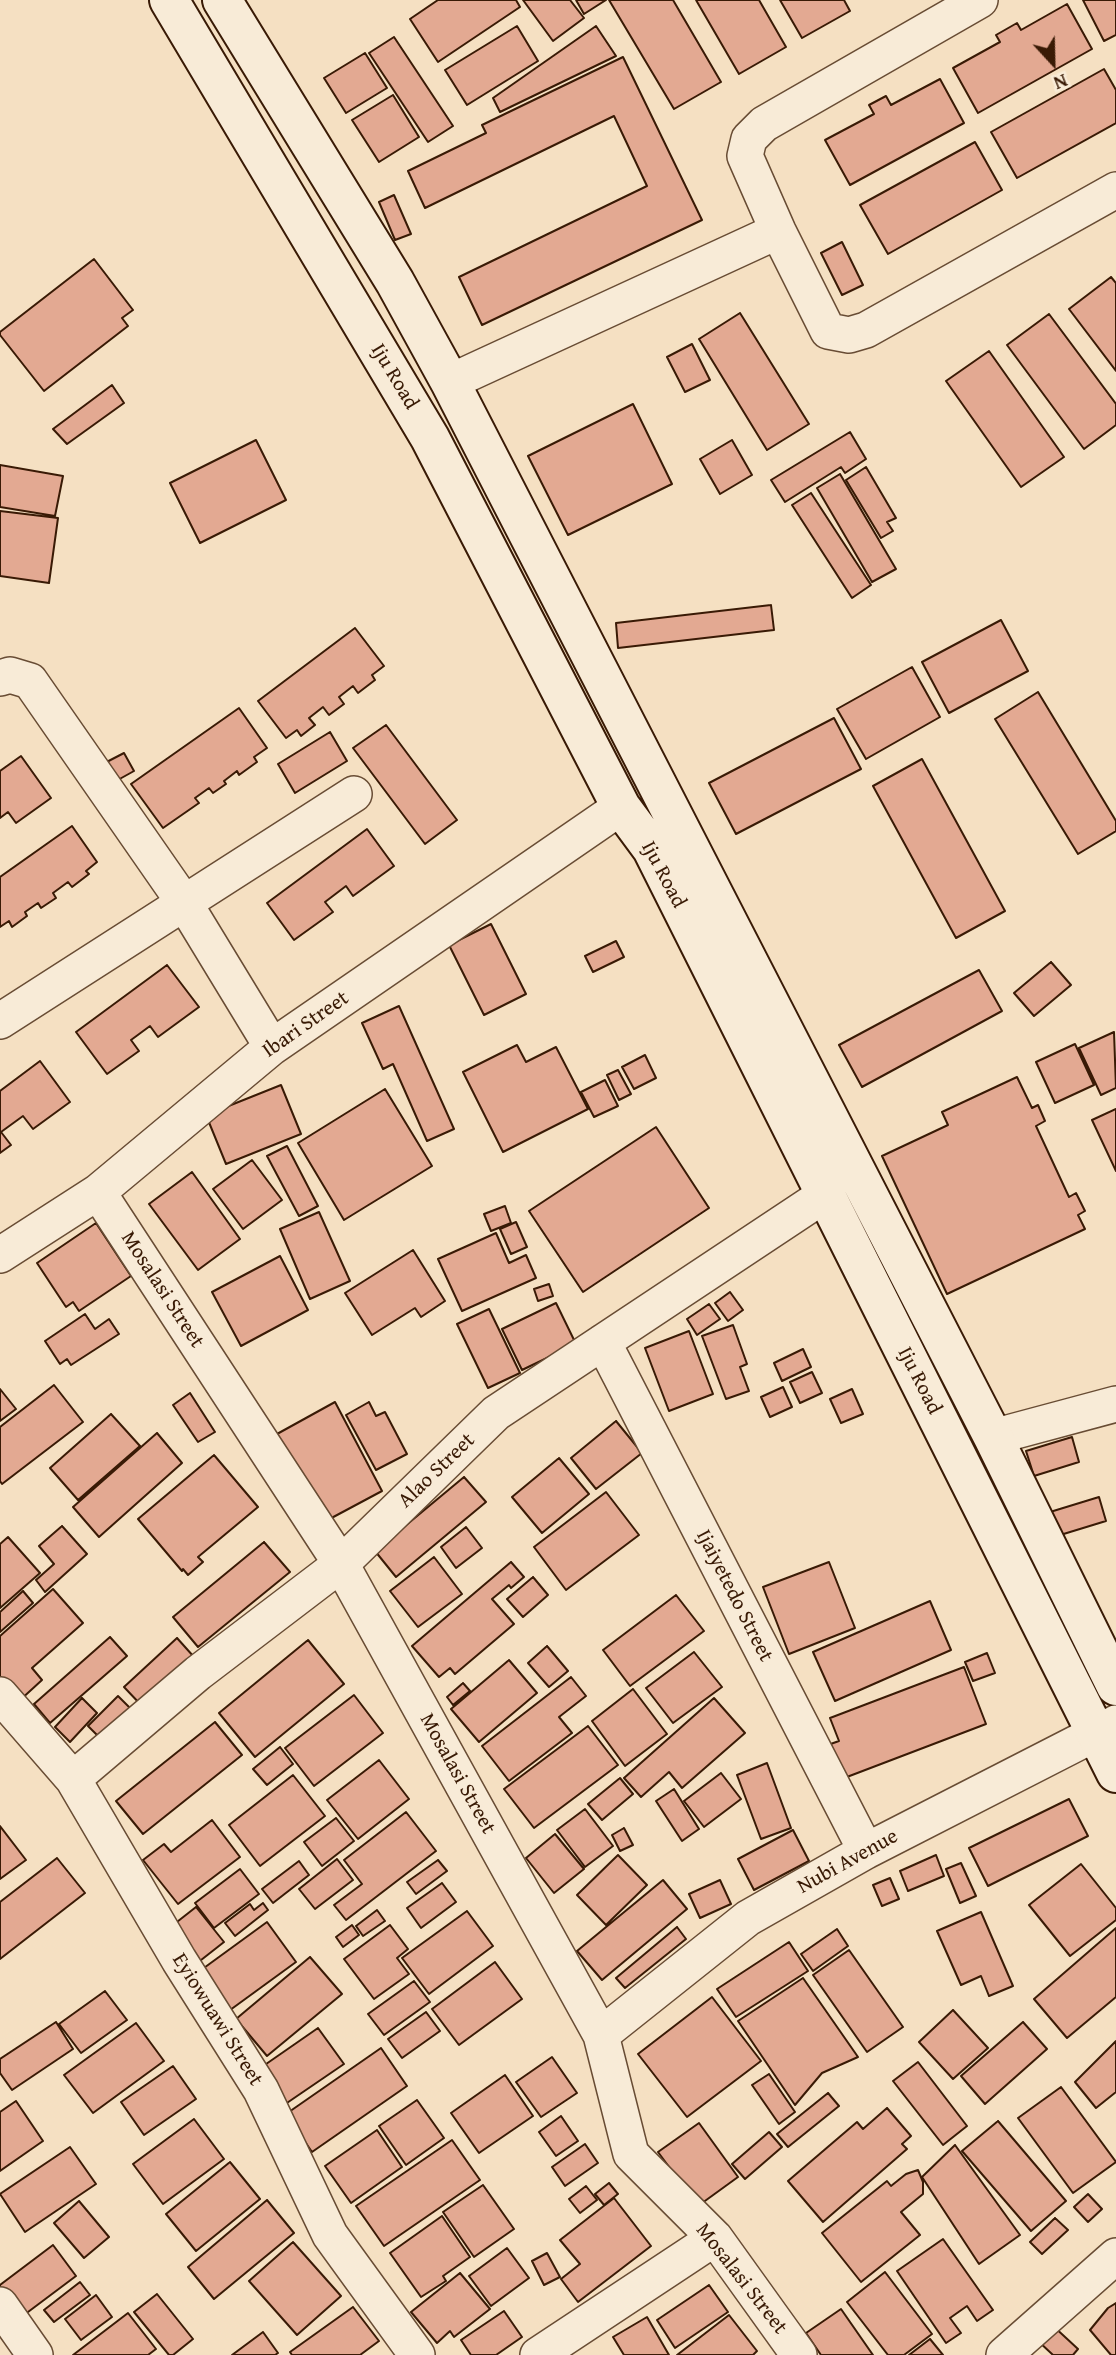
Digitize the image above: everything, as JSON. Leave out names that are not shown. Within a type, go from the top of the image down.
[{"type":"main road","name":"Iju Road","points":[[169,0],[430,438],[621,807],[652,849],[826,1194],[1106,1728],[1116,1773]]},
{"type":"main road","name":"Iju Road","points":[[229,2],[395,282],[450,382],[993,1437],[1116,1686]]},
{"type":"street","points":[[981,0],[764,124],[748,139],[745,156],[778,231],[828,331],[849,335],[866,330],[1116,190]]},
{"type":"street","points":[[450,382],[778,231]]},
{"type":"street","points":[[0,678],[10,676],[30,681],[185,904],[272,1047]]},
{"type":"street","points":[[0,1021],[354,794]]},
{"type":"street","name":"Ibari Street","points":[[0,1255],[98,1192],[272,1047],[621,807]]},
{"type":"street","name":"Mosalasi Street","points":[[98,1192],[341,1564],[601,2035],[631,2154],[715,2238],[799,2355]]},
{"type":"street","name":"Alao Street","points":[[73,1779],[198,1673],[341,1564],[496,1413],[826,1194]]},
{"type":"street","name":"Ijaiyetedo Street","points":[[603,1342],[866,1851]]},
{"type":"street","points":[[993,1437],[1116,1404]]},
{"type":"street","name":"Eyiowuawi Street","points":[[0,1695],[73,1779],[179,1960],[261,2090],[330,2235],[417,2355]]},
{"type":"street","name":"Nubi Avenue","points":[[601,2035],[748,1918],[866,1851],[1106,1728]]},
{"type":"street","points":[[538,2355],[715,2238]]},
{"type":"street","points":[[1004,2355],[1116,2256]]},
{"type":"street","points":[[0,2305],[35,2355]]},
{"type":"building","points":[[438,0],[516,0],[520,7],[438,62],[410,19]]},
{"type":"building","points":[[523,0],[570,0],[584,18],[553,41]]},
{"type":"building","points":[[576,0],[606,0],[584,14]]},
{"type":"building","points":[[609,0],[673,0],[721,82],[674,109]]},
{"type":"building","points":[[696,0],[759,0],[786,47],[739,74]]},
{"type":"building","points":[[780,0],[844,0],[850,11],[802,38]]},
{"type":"building","points":[[1083,0],[1116,0],[1116,35],[1104,41]]},
{"type":"building","points":[[1067,4],[1092,49],[978,113],[953,68],[1000,42],[996,35],[1017,23],[1021,30]]},
{"type":"building","points":[[517,26],[538,61],[467,105],[445,70]]},
{"type":"building","points":[[596,26],[616,56],[500,112],[493,98]]},
{"type":"building","points":[[394,37],[453,126],[428,142],[369,53]]},
{"type":"building","points":[[365,53],[387,88],[346,113],[324,78]]},
{"type":"building","points":[[623,57],[702,220],[482,325],[459,277],[647,186],[614,116],[425,208],[408,171],[486,133],[482,125]]},
{"type":"building","points":[[1104,69],[1116,90],[1116,123],[1017,178],[991,132]]},
{"type":"building","points":[[940,79],[964,123],[850,185],[825,140],[874,114],[869,105],[886,96],[891,105]]},
{"type":"building","points":[[393,95],[419,137],[379,162],[352,120]]},
{"type":"building","points":[[975,142],[1002,190],[888,254],[860,205]]},
{"type":"building","points":[[394,195],[411,234],[395,240],[379,202]]},
{"type":"building","points":[[842,242],[863,285],[842,295],[821,253]]},
{"type":"building","points":[[94,259],[133,310],[122,318],[128,326],[44,391],[0,332]]},
{"type":"building","points":[[1111,277],[1116,283],[1116,371],[1069,309]]},
{"type":"building","points":[[740,313],[809,424],[767,450],[699,339]]},
{"type":"building","points":[[1049,314],[1116,404],[1116,425],[1084,449],[1007,345]]},
{"type":"building","points":[[692,344],[710,380],[685,392],[667,357]]},
{"type":"building","points":[[989,351],[1064,457],[1021,487],[946,381]]},
{"type":"building","points":[[112,385],[124,403],[67,444],[53,429]]},
{"type":"building","points":[[633,404],[672,484],[568,535],[528,456]]},
{"type":"building","points":[[850,432],[866,459],[845,473],[841,467],[785,502],[771,480]]},
{"type":"building","points":[[256,440],[286,500],[200,543],[170,483]]},
{"type":"building","points":[[732,440],[752,475],[720,494],[700,459]]},
{"type":"building","points":[[0,465],[63,476],[55,516],[0,507]]},
{"type":"building","points":[[866,467],[896,518],[887,522],[893,531],[881,538],[846,480]]},
{"type":"building","points":[[840,474],[896,569],[872,582],[817,488]]},
{"type":"building","points":[[811,493],[871,585],[852,598],[792,505]]},
{"type":"building","points":[[0,511],[58,518],[49,583],[0,576]]},
{"type":"building","points":[[771,605],[774,630],[618,648],[616,623]]},
{"type":"building","points":[[1001,620],[1028,671],[949,713],[922,662]]},
{"type":"building","points":[[355,628],[384,666],[372,675],[375,680],[358,693],[353,686],[339,697],[344,704],[329,715],[323,707],[309,718],[315,725],[301,736],[297,730],[286,738],[258,701]]},
{"type":"building","points":[[912,667],[940,717],[866,759],[837,709]]},
{"type":"building","points":[[1038,692],[1116,821],[1116,831],[1078,854],[995,719]]},
{"type":"building","points":[[239,708],[267,748],[254,757],[257,762],[239,775],[237,771],[224,781],[226,784],[213,793],[209,788],[195,798],[199,803],[163,828],[131,784]]},
{"type":"building","points":[[834,718],[861,769],[736,834],[709,783]]},
{"type":"building","points":[[386,725],[457,820],[425,844],[353,748]]},
{"type":"building","points":[[330,732],[347,761],[295,793],[278,764]]},
{"type":"building","points":[[124,753],[134,771],[107,786],[97,767]]},
{"type":"building","points":[[21,756],[51,798],[16,823],[8,812],[0,818],[0,771]]},
{"type":"building","points":[[922,759],[1005,911],[956,938],[873,786]]},
{"type":"building","points":[[72,826],[97,862],[86,871],[89,874],[72,887],[68,882],[53,893],[56,898],[41,908],[38,903],[25,912],[27,916],[12,927],[9,921],[0,927],[0,877]]},
{"type":"building","points":[[367,829],[394,866],[353,896],[346,886],[325,902],[333,912],[294,940],[267,903]]},
{"type":"building","points":[[491,924],[526,994],[484,1015],[449,945]]},
{"type":"building","points":[[616,941],[624,957],[593,972],[585,956]]},
{"type":"building","points":[[1051,962],[1071,985],[1034,1016],[1014,993]]},
{"type":"building","points":[[167,965],[199,1007],[158,1037],[150,1026],[131,1040],[139,1051],[107,1074],[76,1032]]},
{"type":"building","points":[[979,970],[1002,1011],[862,1087],[839,1045]]},
{"type":"building","points":[[399,1006],[454,1129],[427,1141],[393,1064],[383,1069],[362,1023]]},
{"type":"building","points":[[1114,1032],[1116,1088],[1101,1095],[1079,1048]]},
{"type":"building","points":[[1075,1044],[1094,1085],[1055,1103],[1036,1062]]},
{"type":"building","points":[[517,1045],[526,1062],[556,1047],[588,1109],[503,1152],[463,1072]]},
{"type":"building","points":[[645,1055],[656,1078],[634,1089],[622,1067]]},
{"type":"building","points":[[40,1061],[70,1102],[33,1129],[23,1116],[1,1132],[11,1145],[0,1153],[0,1091]]},
{"type":"building","points":[[618,1070],[631,1094],[619,1100],[607,1075]]},
{"type":"building","points":[[1017,1077],[1032,1108],[1038,1105],[1045,1121],[1036,1126],[1069,1197],[1076,1193],[1085,1211],[1078,1215],[1085,1229],[947,1294],[882,1156],[948,1125],[942,1112]]},
{"type":"building","points":[[605,1080],[618,1106],[594,1117],[581,1092]]},
{"type":"building","points":[[281,1085],[301,1134],[226,1164],[206,1115]]},
{"type":"building","points":[[385,1089],[432,1166],[344,1220],[298,1143]]},
{"type":"building","points":[[1116,1109],[1116,1171],[1092,1120]]},
{"type":"building","points":[[656,1127],[709,1208],[583,1292],[529,1211]]},
{"type":"building","points":[[287,1146],[318,1206],[299,1216],[267,1156]]},
{"type":"building","points":[[252,1160],[282,1200],[243,1229],[213,1189]]},
{"type":"building","points":[[192,1172],[240,1239],[198,1270],[149,1204]]},
{"type":"building","points":[[505,1206],[511,1223],[491,1231],[484,1214]]},
{"type":"building","points":[[319,1212],[350,1281],[310,1299],[280,1229]]},
{"type":"building","points":[[516,1222],[527,1247],[511,1254],[500,1229]]},
{"type":"building","points":[[96,1223],[131,1276],[79,1311],[73,1302],[66,1307],[37,1263]]},
{"type":"building","points":[[496,1233],[509,1263],[526,1255],[536,1278],[462,1311],[438,1259]]},
{"type":"building","points":[[413,1250],[445,1301],[421,1317],[415,1308],[372,1335],[345,1293]]},
{"type":"building","points":[[280,1256],[308,1310],[241,1346],[212,1292]]},
{"type":"building","points":[[549,1284],[553,1296],[538,1301],[534,1289]]},
{"type":"building","points":[[730,1292],[743,1310],[728,1321],[715,1303]]},
{"type":"building","points":[[556,1303],[576,1344],[522,1370],[502,1329]]},
{"type":"building","points":[[709,1304],[720,1319],[697,1335],[687,1319]]},
{"type":"building","points":[[489,1309],[520,1373],[488,1388],[457,1324]]},
{"type":"building","points":[[85,1314],[95,1329],[109,1319],[119,1334],[71,1365],[67,1359],[60,1364],[45,1341]]},
{"type":"building","points":[[733,1325],[747,1364],[740,1367],[749,1391],[726,1399],[702,1336]]},
{"type":"building","points":[[689,1331],[713,1394],[669,1411],[645,1348]]},
{"type":"building","points":[[803,1349],[811,1367],[782,1381],[774,1363]]},
{"type":"building","points":[[812,1372],[822,1393],[800,1403],[790,1382]]},
{"type":"building","points":[[54,1385],[83,1422],[2,1484],[0,1427]]},
{"type":"building","points":[[783,1387],[792,1407],[770,1417],[761,1397]]},
{"type":"building","points":[[0,1389],[16,1409],[0,1421]]},
{"type":"building","points":[[852,1389],[863,1414],[841,1423],[830,1399]]},
{"type":"building","points":[[190,1393],[215,1432],[198,1442],[173,1405]]},
{"type":"building","points":[[335,1402],[382,1491],[324,1522],[277,1434]]},
{"type":"building","points":[[369,1402],[376,1416],[385,1412],[407,1454],[376,1470],[346,1415]]},
{"type":"building","points":[[111,1414],[140,1446],[78,1500],[50,1468]]},
{"type":"building","points":[[616,1421],[642,1453],[596,1489],[571,1458]]},
{"type":"building","points":[[157,1433],[182,1463],[99,1537],[73,1507]]},
{"type":"building","points":[[1072,1437],[1079,1462],[1034,1476],[1026,1451]]},
{"type":"building","points":[[214,1455],[258,1507],[198,1557],[203,1562],[188,1575],[138,1519]]},
{"type":"building","points":[[559,1458],[589,1494],[542,1533],[512,1497]]},
{"type":"building","points":[[464,1477],[486,1502],[396,1577],[375,1551]]},
{"type":"building","points":[[606,1492],[639,1535],[566,1590],[534,1547]]},
{"type":"building","points":[[1099,1497],[1106,1521],[1057,1536],[1050,1512]]},
{"type":"building","points":[[62,1526],[87,1554],[45,1592],[36,1580],[54,1564],[39,1546]]},
{"type":"building","points":[[466,1527],[482,1548],[456,1568],[441,1547]]},
{"type":"building","points":[[8,1537],[40,1573],[0,1608],[0,1544]]},
{"type":"building","points":[[264,1542],[290,1572],[198,1647],[173,1617]]},
{"type":"building","points":[[434,1557],[462,1594],[418,1627],[390,1591]]},
{"type":"building","points":[[511,1562],[524,1577],[492,1599],[514,1624],[455,1674],[450,1668],[439,1677],[412,1646]]},
{"type":"building","points":[[829,1562],[855,1628],[789,1654],[763,1587]]},
{"type":"building","points":[[533,1577],[548,1595],[523,1617],[507,1599]]},
{"type":"building","points":[[53,1589],[83,1623],[32,1668],[42,1680],[18,1702],[0,1682],[0,1636]]},
{"type":"building","points":[[23,1591],[33,1603],[0,1632],[0,1612]]},
{"type":"building","points":[[676,1595],[704,1631],[630,1686],[603,1650]]},
{"type":"building","points":[[930,1601],[951,1650],[835,1701],[813,1652]]},
{"type":"building","points":[[110,1637],[127,1656],[50,1723],[34,1704]]},
{"type":"building","points":[[177,1638],[194,1657],[142,1706],[124,1687]]},
{"type":"building","points":[[308,1640],[344,1684],[255,1757],[219,1713]]},
{"type":"building","points":[[547,1646],[568,1671],[549,1687],[528,1663]]},
{"type":"building","points":[[694,1652],[722,1687],[673,1723],[646,1688]]},
{"type":"building","points":[[987,1653],[995,1673],[973,1681],[965,1662]]},
{"type":"building","points":[[509,1660],[537,1693],[479,1742],[451,1709]]},
{"type":"building","points":[[964,1667],[986,1724],[839,1780],[825,1746],[839,1741],[830,1718]]},
{"type":"building","points":[[571,1677],[586,1696],[559,1717],[572,1733],[509,1781],[482,1746]]},
{"type":"building","points":[[463,1683],[470,1691],[453,1705],[447,1697]]},
{"type":"building","points":[[633,1689],[667,1734],[625,1766],[592,1721]]},
{"type":"building","points":[[354,1695],[383,1733],[314,1786],[285,1748]]},
{"type":"building","points":[[118,1696],[134,1712],[104,1742],[88,1726]]},
{"type":"building","points":[[82,1698],[97,1713],[70,1742],[55,1727]]},
{"type":"building","points":[[714,1698],[745,1733],[682,1788],[669,1772],[641,1797],[624,1778]]},
{"type":"building","points":[[215,1722],[242,1755],[143,1834],[116,1801]]},
{"type":"building","points":[[588,1726],[618,1765],[534,1828],[504,1789]]},
{"type":"building","points":[[280,1747],[293,1764],[267,1785],[253,1769]]},
{"type":"building","points":[[379,1760],[409,1799],[358,1839],[327,1800]]},
{"type":"building","points":[[767,1763],[791,1828],[761,1839],[737,1775]]},
{"type":"building","points":[[721,1773],[741,1799],[704,1827],[684,1801]]},
{"type":"building","points":[[293,1775],[325,1816],[260,1866],[229,1825]]},
{"type":"building","points":[[620,1778],[633,1794],[602,1820],[588,1804]]},
{"type":"building","points":[[674,1789],[699,1829],[682,1841],[656,1801]]},
{"type":"building","points":[[1069,1799],[1088,1836],[988,1886],[969,1848]]},
{"type":"building","points":[[585,1809],[613,1846],[585,1867],[557,1830]]},
{"type":"building","points":[[406,1812],[436,1851],[346,1920],[334,1905],[362,1884],[344,1860]]},
{"type":"building","points":[[336,1818],[354,1841],[322,1866],[304,1842]]},
{"type":"building","points":[[212,1820],[240,1857],[178,1904],[143,1860],[164,1844],[171,1852]]},
{"type":"building","points":[[0,1826],[26,1860],[0,1879]]},
{"type":"building","points":[[624,1828],[633,1845],[620,1851],[612,1835]]},
{"type":"building","points":[[793,1830],[809,1861],[754,1890],[738,1859]]},
{"type":"building","points":[[555,1834],[584,1869],[554,1893],[526,1858]]},
{"type":"building","points":[[618,1855],[647,1885],[606,1925],[577,1895]]},
{"type":"building","points":[[936,1855],[944,1876],[908,1891],[900,1871]]},
{"type":"building","points":[[57,1858],[85,1893],[0,1959],[0,1902]]},
{"type":"building","points":[[337,1859],[353,1880],[315,1909],[299,1889]]},
{"type":"building","points":[[438,1860],[447,1871],[416,1894],[407,1882]]},
{"type":"building","points":[[299,1861],[309,1875],[273,1903],[262,1889]]},
{"type":"building","points":[[961,1863],[976,1896],[960,1903],[946,1869]]},
{"type":"building","points":[[1081,1864],[1116,1908],[1116,1920],[1070,1956],[1029,1905]]},
{"type":"building","points":[[240,1869],[259,1894],[214,1928],[195,1903]]},
{"type":"building","points":[[890,1878],[899,1899],[882,1906],[873,1885]]},
{"type":"building","points":[[663,1880],[687,1909],[602,1980],[577,1951]]},
{"type":"building","points":[[720,1880],[731,1904],[700,1918],[689,1894]]},
{"type":"building","points":[[442,1883],[456,1902],[421,1928],[407,1908]]},
{"type":"building","points":[[263,1903],[268,1910],[235,1936],[225,1923],[250,1904],[254,1910]]},
{"type":"building","points":[[196,1907],[224,1942],[196,1964],[168,1929]]},
{"type":"building","points":[[377,1910],[385,1921],[363,1936],[356,1926]]},
{"type":"building","points":[[467,1911],[493,1946],[429,1994],[402,1958]]},
{"type":"building","points":[[981,1912],[1013,1986],[989,1996],[981,1976],[961,1985],[937,1931]]},
{"type":"building","points":[[267,1922],[296,1962],[226,2013],[197,1973]]},
{"type":"building","points":[[352,1925],[359,1935],[343,1947],[336,1937]]},
{"type":"building","points":[[390,1925],[408,1949],[397,1958],[409,1974],[374,1999],[344,1959]]},
{"type":"building","points":[[677,1927],[686,1939],[625,1988],[616,1978]]},
{"type":"building","points":[[1116,1928],[1116,1997],[1067,2038],[1034,1999]]},
{"type":"building","points":[[837,1929],[848,1946],[813,1971],[801,1954]]},
{"type":"building","points":[[789,1942],[808,1971],[736,2017],[717,1989]]},
{"type":"building","points":[[849,1950],[903,2027],[867,2052],[813,1975]]},
{"type":"building","points":[[310,1957],[342,1994],[267,2056],[236,2019]]},
{"type":"building","points":[[495,1962],[522,1999],[459,2045],[432,2009]]},
{"type":"building","points":[[803,1978],[858,2057],[822,2073],[795,2105],[738,2021]]},
{"type":"building","points":[[414,1981],[430,2002],[384,2035],[368,2014]]},
{"type":"building","points":[[105,1991],[127,2020],[81,2053],[59,2024]]},
{"type":"building","points":[[712,1997],[761,2061],[687,2117],[638,2054]]},
{"type":"building","points":[[953,2010],[988,2048],[953,2079],[919,2042]]},
{"type":"building","points":[[426,2012],[440,2031],[402,2058],[388,2039]]},
{"type":"building","points":[[56,2022],[73,2049],[12,2090],[0,2073],[0,2059]]},
{"type":"building","points":[[1023,2022],[1047,2049],[985,2104],[961,2076]]},
{"type":"building","points":[[136,2023],[164,2061],[93,2113],[64,2075]]},
{"type":"building","points":[[318,2028],[344,2064],[281,2107],[256,2071]]},
{"type":"building","points":[[1116,2041],[1116,2092],[1096,2108],[1075,2082]]},
{"type":"building","points":[[381,2048],[407,2086],[312,2152],[286,2114]]},
{"type":"building","points":[[552,2057],[577,2093],[541,2117],[516,2082]]},
{"type":"building","points":[[918,2062],[967,2126],[943,2145],[893,2081]]},
{"type":"building","points":[[173,2066],[196,2099],[144,2135],[121,2102]]},
{"type":"building","points":[[769,2074],[795,2112],[779,2124],[752,2085]]},
{"type":"building","points":[[505,2075],[533,2116],[479,2153],[451,2113]]},
{"type":"building","points":[[1061,2087],[1116,2162],[1073,2193],[1018,2118]]},
{"type":"building","points":[[828,2093],[839,2106],[788,2147],[777,2134]]},
{"type":"building","points":[[417,2100],[444,2138],[406,2165],[379,2126]]},
{"type":"building","points":[[16,2101],[43,2141],[0,2171],[0,2112]]},
{"type":"building","points":[[887,2108],[911,2136],[902,2144],[907,2149],[823,2222],[788,2181],[857,2122],[863,2129]]},
{"type":"building","points":[[561,2116],[578,2141],[556,2156],[539,2132]]},
{"type":"building","points":[[194,2119],[224,2159],[163,2204],[133,2164]]},
{"type":"building","points":[[998,2121],[1066,2201],[1031,2231],[962,2151]]},
{"type":"building","points":[[699,2123],[738,2177],[698,2206],[658,2152]]},
{"type":"building","points":[[377,2130],[402,2167],[351,2203],[325,2166]]},
{"type":"building","points":[[769,2132],[782,2147],[745,2179],[732,2164]]},
{"type":"building","points":[[452,2140],[480,2180],[384,2246],[356,2206]]},
{"type":"building","points":[[585,2144],[598,2163],[565,2186],[552,2167]]},
{"type":"building","points":[[955,2145],[1020,2235],[979,2264],[922,2177]]},
{"type":"building","points":[[70,2147],[96,2184],[25,2232],[0,2194]]},
{"type":"building","points":[[230,2162],[260,2199],[196,2251],[166,2214]]},
{"type":"building","points":[[918,2170],[923,2182],[923,2194],[901,2212],[920,2235],[861,2282],[822,2233],[887,2181],[891,2186],[906,2174]]},
{"type":"building","points":[[609,2183],[618,2194],[604,2205],[595,2194]]},
{"type":"building","points":[[483,2185],[514,2229],[474,2257],[443,2212]]},
{"type":"building","points":[[586,2186],[597,2200],[580,2213],[569,2199]]},
{"type":"building","points":[[1088,2194],[1102,2209],[1088,2222],[1074,2207]]},
{"type":"building","points":[[614,2198],[651,2246],[578,2302],[561,2279],[580,2264],[560,2240]]},
{"type":"building","points":[[267,2200],[294,2233],[214,2299],[188,2267]]},
{"type":"building","points":[[79,2201],[109,2237],[84,2258],[54,2223]]},
{"type":"building","points":[[442,2216],[470,2257],[443,2276],[446,2281],[421,2297],[390,2253]]},
{"type":"building","points":[[1055,2218],[1068,2230],[1042,2254],[1030,2242]]},
{"type":"building","points":[[943,2239],[993,2310],[977,2321],[967,2306],[950,2318],[961,2333],[946,2343],[897,2271]]},
{"type":"building","points":[[293,2242],[341,2296],[297,2335],[249,2281]]},
{"type":"building","points":[[53,2245],[76,2276],[20,2318],[0,2292],[0,2285]]},
{"type":"building","points":[[507,2248],[529,2278],[491,2306],[469,2276]]},
{"type":"building","points":[[547,2253],[560,2277],[544,2285],[532,2261]]},
{"type":"building","points":[[885,2272],[932,2334],[904,2355],[888,2355],[847,2302]]},
{"type":"building","points":[[460,2273],[490,2309],[454,2337],[450,2331],[437,2343],[411,2312]]},
{"type":"building","points":[[80,2282],[90,2295],[54,2322],[44,2310]]},
{"type":"building","points":[[709,2285],[728,2312],[675,2348],[657,2320]]},
{"type":"building","points":[[157,2294],[193,2339],[173,2355],[169,2355],[134,2312]]},
{"type":"building","points":[[96,2295],[112,2317],[81,2340],[65,2319]]},
{"type":"building","points":[[1116,2303],[1116,2355],[1111,2355],[1090,2330],[1108,2308]]},
{"type":"building","points":[[353,2307],[379,2341],[360,2355],[292,2355],[290,2352]]},
{"type":"building","points":[[841,2309],[873,2355],[821,2355],[806,2333]]},
{"type":"building","points":[[504,2311],[522,2337],[496,2355],[471,2355],[461,2340]]},
{"type":"building","points":[[128,2313],[156,2349],[148,2355],[73,2355]]},
{"type":"building","points":[[729,2315],[757,2351],[753,2355],[677,2355]]},
{"type":"building","points":[[647,2317],[669,2355],[624,2355],[613,2337]]},
{"type":"building","points":[[1051,2324],[1078,2349],[1073,2355],[1053,2355],[1037,2340]]},
{"type":"building","points":[[263,2332],[278,2353],[232,2355]]},
{"type":"building","points":[[930,2339],[943,2355],[909,2355]]}]
